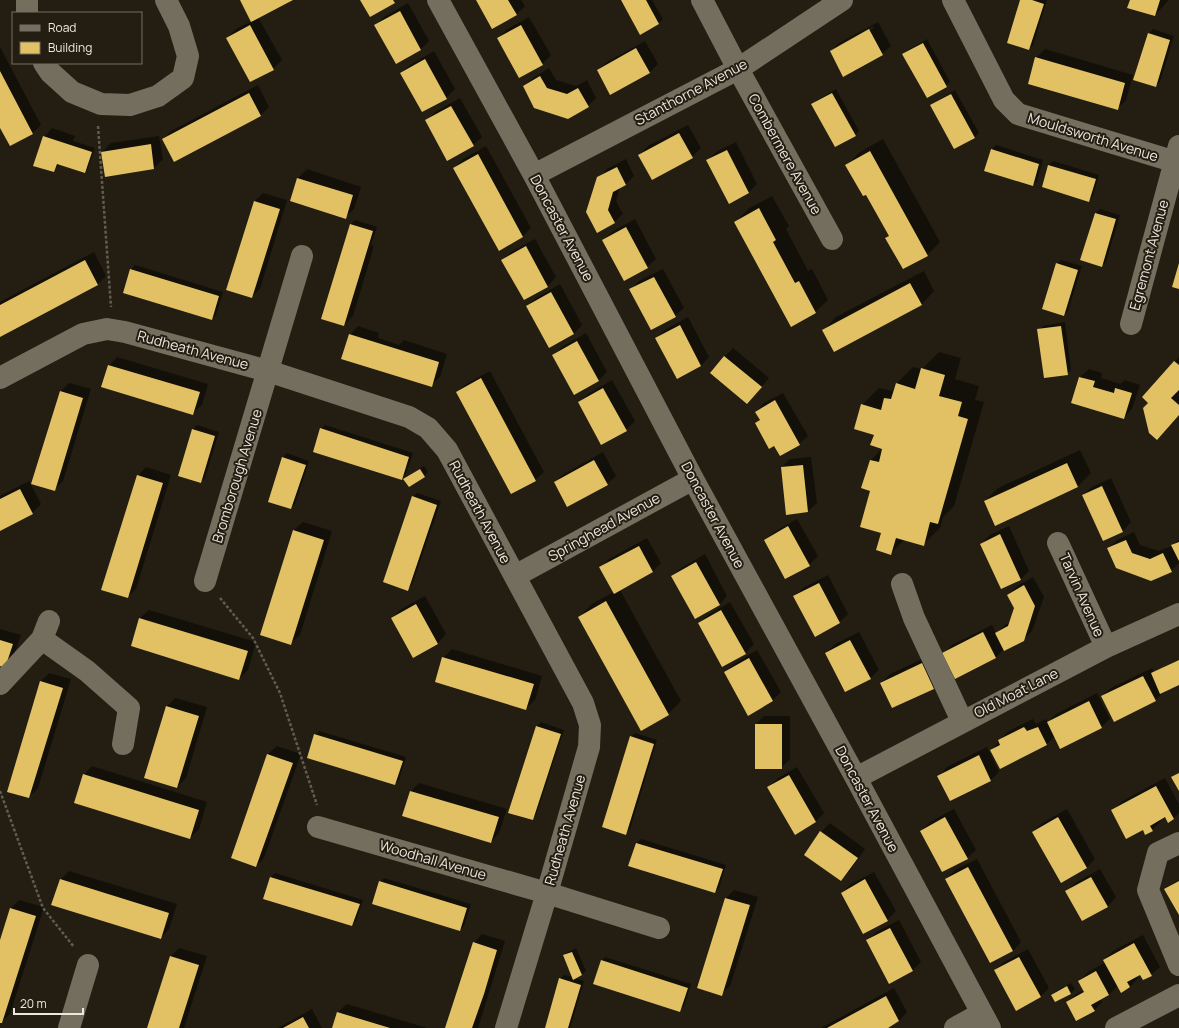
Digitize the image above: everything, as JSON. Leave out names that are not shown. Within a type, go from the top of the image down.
[{"type":"street","points":[[26,0],[27,12]]},
{"type":"street","points":[[45,64],[50,72],[72,92],[101,104],[130,105],[158,96],[183,78],[188,56],[179,26],[166,0]]},
{"type":"street","name":"Doncaster Avenue","points":[[438,0],[534,174],[693,479],[986,1021]]},
{"type":"street","name":"Combermere Avenue","points":[[702,0],[738,69],[832,239]]},
{"type":"street","name":"Stanthorne Avenue","points":[[534,174],[738,69],[842,0]]},
{"type":"street","name":"Mouldsworth Avenue","points":[[953,0],[1004,100],[1018,114],[1177,157]]},
{"type":"street","name":"Egremont Avenue","points":[[1131,324],[1177,157]]},
{"type":"street","name":"Bromborough Avenue","points":[[205,581],[302,256]]},
{"type":"street","name":"Rudheath Avenue","points":[[0,378],[83,334],[107,329],[125,332],[268,371],[409,417],[428,428],[447,450],[583,703],[590,725],[589,747],[506,1028]]},
{"type":"street","name":"Springhead Avenue","points":[[515,576],[693,479]]},
{"type":"street","name":"Tarvin Avenue","points":[[1058,543],[1106,647]]},
{"type":"street","points":[[902,584],[914,618],[962,721]]},
{"type":"street","name":"Old Moat Lane","points":[[856,778],[962,721],[1106,647],[1179,614]]},
{"type":"street","points":[[0,684],[45,630],[87,671],[129,708],[123,744]]},
{"type":"street","name":"Woodhall Avenue","points":[[318,827],[547,893],[659,928]]},
{"type":"street","points":[[1179,843],[1158,853],[1148,890],[1179,965]]},
{"type":"street","points":[[69,1028],[88,965]]},
{"type":"street","points":[[1116,1028],[1179,996]]},
{"type":"street","points":[[955,1028],[986,1021]]},
{"type":"path","points":[[96,102],[113,330]]},
{"type":"path","points":[[205,581],[253,638],[280,693],[317,804],[318,827]]},
{"type":"path","points":[[0,791],[43,908],[88,965]]},
{"type":"building","points":[[240,0],[293,0],[251,22]]},
{"type":"building","points":[[360,0],[393,0],[395,3],[370,17]]},
{"type":"building","points":[[476,0],[508,0],[517,15],[492,29]]},
{"type":"building","points":[[621,0],[646,0],[659,24],[640,35]]},
{"type":"building","points":[[1020,0],[1032,0],[1044,4],[1029,50],[1007,43]]},
{"type":"building","points":[[1130,0],[1160,0],[1155,16],[1127,8]]},
{"type":"building","points":[[400,11],[421,50],[396,64],[374,25]]},
{"type":"building","points":[[250,25],[274,70],[250,82],[226,38]]},
{"type":"building","points":[[521,25],[543,65],[519,78],[497,38]]},
{"type":"building","points":[[869,29],[883,55],[843,77],[830,51]]},
{"type":"building","points":[[1148,33],[1170,40],[1156,87],[1133,80]]},
{"type":"building","points":[[923,43],[947,87],[927,98],[902,54]]},
{"type":"building","points":[[636,48],[650,73],[610,95],[597,70]]},
{"type":"building","points":[[1035,57],[1125,83],[1118,110],[1028,84]]},
{"type":"building","points":[[425,59],[447,99],[422,112],[400,73]]},
{"type":"building","points":[[0,71],[33,134],[10,146],[0,128]]},
{"type":"building","points":[[540,76],[547,88],[567,94],[578,88],[589,107],[568,119],[534,108],[523,86]]},
{"type":"building","points":[[249,93],[261,116],[174,162],[162,139]]},
{"type":"building","points":[[832,93],[856,136],[835,147],[811,104]]},
{"type":"building","points":[[951,94],[975,138],[954,149],[930,105]]},
{"type":"building","points":[[451,106],[474,146],[447,161],[425,120]]},
{"type":"building","points":[[679,133],[693,158],[652,180],[638,155]]},
{"type":"building","points":[[43,136],[92,152],[85,173],[57,164],[54,172],[33,166]]},
{"type":"building","points":[[151,144],[154,169],[105,177],[101,152]]},
{"type":"building","points":[[991,149],[1039,164],[1033,186],[984,171]]},
{"type":"building","points":[[727,150],[749,193],[729,204],[706,160]]},
{"type":"building","points":[[870,151],[928,256],[903,269],[885,238],[889,236],[866,195],[863,196],[845,165]]},
{"type":"building","points":[[478,154],[523,237],[499,251],[453,168]]},
{"type":"building","points":[[1048,165],[1096,179],[1089,202],[1042,187]]},
{"type":"building","points":[[617,167],[626,185],[613,192],[608,210],[615,223],[597,233],[586,212],[597,177]]},
{"type":"building","points":[[297,178],[353,195],[346,219],[290,201]]},
{"type":"building","points":[[254,201],[280,209],[252,298],[226,290]]},
{"type":"building","points":[[759,208],[776,240],[773,242],[795,283],[799,281],[816,313],[791,327],[734,222]]},
{"type":"building","points":[[1095,213],[1116,219],[1102,267],[1080,260]]},
{"type":"building","points":[[350,224],[373,231],[344,326],[321,319]]},
{"type":"building","points":[[626,227],[648,268],[624,281],[602,240]]},
{"type":"building","points":[[526,246],[548,287],[524,300],[501,260]]},
{"type":"building","points":[[85,260],[98,285],[0,337],[0,305]]},
{"type":"building","points":[[1056,263],[1078,270],[1064,316],[1042,309]]},
{"type":"building","points":[[1179,263],[1179,289],[1172,287]]},
{"type":"building","points":[[130,269],[219,296],[212,320],[123,293]]},
{"type":"building","points":[[654,277],[676,317],[651,330],[629,289]]},
{"type":"building","points":[[910,283],[922,305],[834,352],[822,330]]},
{"type":"building","points":[[551,292],[574,334],[549,348],[526,306]]},
{"type":"building","points":[[680,325],[701,366],[677,379],[655,338]]},
{"type":"building","points":[[1061,326],[1068,375],[1044,378],[1037,329]]},
{"type":"building","points":[[349,334],[439,362],[432,387],[341,359]]},
{"type":"building","points":[[577,341],[599,381],[574,395],[552,355]]},
{"type":"building","points":[[724,356],[762,387],[747,404],[710,373]]},
{"type":"building","points":[[1174,361],[1179,365],[1179,390],[1171,398],[1179,405],[1179,415],[1157,440],[1149,433],[1143,408],[1148,403],[1142,397]]},
{"type":"building","points":[[108,365],[200,392],[193,415],[101,387]]},
{"type":"building","points":[[921,368],[945,375],[939,396],[962,402],[958,416],[968,419],[938,524],[930,522],[924,546],[896,538],[891,555],[876,550],[881,533],[860,527],[870,491],[861,488],[870,460],[879,462],[882,449],[870,445],[874,435],[854,429],[861,404],[881,410],[884,398],[891,399],[896,383],[915,389]]},
{"type":"building","points":[[1079,377],[1095,381],[1093,387],[1114,393],[1115,388],[1132,393],[1124,419],[1071,403]]},
{"type":"building","points":[[481,378],[536,481],[511,494],[456,392]]},
{"type":"building","points":[[603,388],[627,431],[601,445],[578,402]]},
{"type":"building","points":[[60,391],[83,398],[55,491],[31,484]]},
{"type":"building","points":[[775,400],[800,445],[780,456],[774,446],[769,449],[755,423],[760,420],[755,412]]},
{"type":"building","points":[[320,428],[409,457],[402,480],[313,452]]},
{"type":"building","points":[[192,429],[215,436],[201,483],[178,476]]},
{"type":"building","points":[[282,457],[306,465],[291,509],[268,502]]},
{"type":"building","points":[[594,460],[608,485],[567,507],[554,482]]},
{"type":"building","points":[[1067,463],[1078,487],[995,526],[984,501]]},
{"type":"building","points":[[803,465],[808,512],[786,515],[781,467]]},
{"type":"building","points":[[420,469],[425,477],[409,487],[403,479]]},
{"type":"building","points":[[137,475],[163,483],[128,598],[101,590]]},
{"type":"building","points":[[1102,486],[1123,532],[1103,541],[1082,495]]},
{"type":"building","points":[[20,489],[33,514],[0,531],[0,499]]},
{"type":"building","points":[[412,496],[437,505],[408,591],[383,582]]},
{"type":"building","points":[[788,526],[810,566],[785,579],[764,540]]},
{"type":"building","points":[[293,530],[324,540],[291,645],[260,635]]},
{"type":"building","points":[[1000,534],[1021,580],[1001,589],[980,544]]},
{"type":"building","points":[[1126,540],[1132,553],[1150,559],[1163,553],[1172,572],[1151,581],[1116,568],[1107,548]]},
{"type":"building","points":[[1179,542],[1179,561],[1171,545]]},
{"type":"building","points":[[639,546],[653,572],[614,594],[599,567]]},
{"type":"building","points":[[696,562],[720,605],[695,619],[671,576]]},
{"type":"building","points":[[819,583],[840,623],[815,637],[793,596]]},
{"type":"building","points":[[1024,585],[1035,606],[1024,641],[1004,651],[995,633],[1008,626],[1014,608],[1007,595]]},
{"type":"building","points":[[606,601],[669,715],[641,731],[578,617]]},
{"type":"building","points":[[416,604],[438,644],[413,658],[391,618]]},
{"type":"building","points":[[721,610],[746,654],[722,667],[698,623]]},
{"type":"building","points":[[139,618],[248,651],[239,680],[131,646]]},
{"type":"building","points":[[983,632],[996,658],[955,679],[942,653]]},
{"type":"building","points":[[0,640],[13,644],[5,668],[0,666]]},
{"type":"building","points":[[850,640],[871,679],[845,692],[825,653]]},
{"type":"building","points":[[442,657],[534,684],[526,710],[435,682]]},
{"type":"building","points":[[749,658],[773,701],[748,716],[724,672]]},
{"type":"building","points":[[1179,660],[1179,685],[1160,694],[1151,673]]},
{"type":"building","points":[[922,663],[934,689],[892,708],[880,683]]},
{"type":"building","points":[[1143,676],[1156,701],[1114,722],[1101,696]]},
{"type":"building","points":[[40,681],[63,688],[29,798],[7,792]]},
{"type":"building","points":[[1089,701],[1102,728],[1060,749],[1047,722]]},
{"type":"building","points":[[166,706],[199,716],[177,788],[144,778]]},
{"type":"building","points":[[755,724],[782,724],[782,769],[755,769]]},
{"type":"building","points":[[536,726],[561,734],[533,820],[508,813]]},
{"type":"building","points":[[1024,727],[1027,731],[1038,727],[1047,745],[1000,769],[990,750],[1000,745],[998,740]]},
{"type":"building","points":[[314,734],[403,761],[395,785],[307,758]]},
{"type":"building","points":[[630,736],[654,744],[626,835],[602,827]]},
{"type":"building","points":[[267,754],[293,763],[256,867],[231,858]]},
{"type":"building","points":[[979,755],[991,781],[950,801],[937,776]]},
{"type":"building","points":[[1179,773],[1179,791],[1171,777]]},
{"type":"building","points":[[83,774],[199,810],[190,839],[74,803]]},
{"type":"building","points":[[789,775],[816,822],[795,835],[767,787]]},
{"type":"building","points":[[1156,786],[1174,819],[1168,823],[1165,817],[1150,826],[1153,831],[1145,835],[1143,830],[1126,839],[1111,810]]},
{"type":"building","points":[[410,791],[499,817],[491,843],[402,816]]},
{"type":"building","points":[[945,817],[968,859],[942,872],[920,831]]},
{"type":"building","points":[[1058,817],[1087,868],[1061,883],[1032,832]]},
{"type":"building","points":[[820,831],[858,858],[841,881],[804,855]]},
{"type":"building","points":[[636,843],[723,869],[715,893],[628,866]]},
{"type":"building","points":[[968,867],[1013,951],[990,963],[945,879]]},
{"type":"building","points":[[270,877],[360,904],[352,926],[263,899]]},
{"type":"building","points":[[1091,877],[1108,907],[1082,921],[1065,891]]},
{"type":"building","points":[[60,879],[169,913],[161,939],[51,905]]},
{"type":"building","points":[[865,879],[888,921],[863,934],[841,893]]},
{"type":"building","points":[[379,881],[467,908],[460,931],[372,904]]},
{"type":"building","points":[[1179,881],[1179,915],[1164,889]]},
{"type":"building","points":[[725,898],[750,905],[722,996],[697,988]]},
{"type":"building","points":[[10,908],[36,916],[2,1023],[0,1023],[0,940]]},
{"type":"building","points":[[890,928],[913,971],[889,984],[866,940]]},
{"type":"building","points":[[473,942],[497,950],[484,994],[472,1028],[445,1028]]},
{"type":"building","points":[[1134,943],[1152,976],[1143,980],[1140,975],[1127,982],[1130,987],[1121,993],[1103,960]]},
{"type":"building","points":[[572,952],[582,975],[573,980],[563,955]]},
{"type":"building","points":[[170,956],[199,965],[179,1028],[147,1028]]},
{"type":"building","points":[[1019,957],[1041,997],[1016,1011],[994,970]]},
{"type":"building","points":[[601,960],[688,988],[680,1012],[593,984]]},
{"type":"building","points":[[1096,971],[1109,995],[1091,1005],[1095,1011],[1076,1021],[1066,1002],[1084,992],[1078,981]]},
{"type":"building","points":[[559,978],[581,985],[568,1028],[545,1028]]},
{"type":"building","points":[[1067,986],[1071,994],[1055,1002],[1051,995]]},
{"type":"building","points":[[886,996],[899,1021],[888,1028],[827,1028]]},
{"type":"building","points":[[337,1012],[390,1028],[332,1028]]},
{"type":"building","points":[[303,1017],[309,1028],[283,1028]]}]
